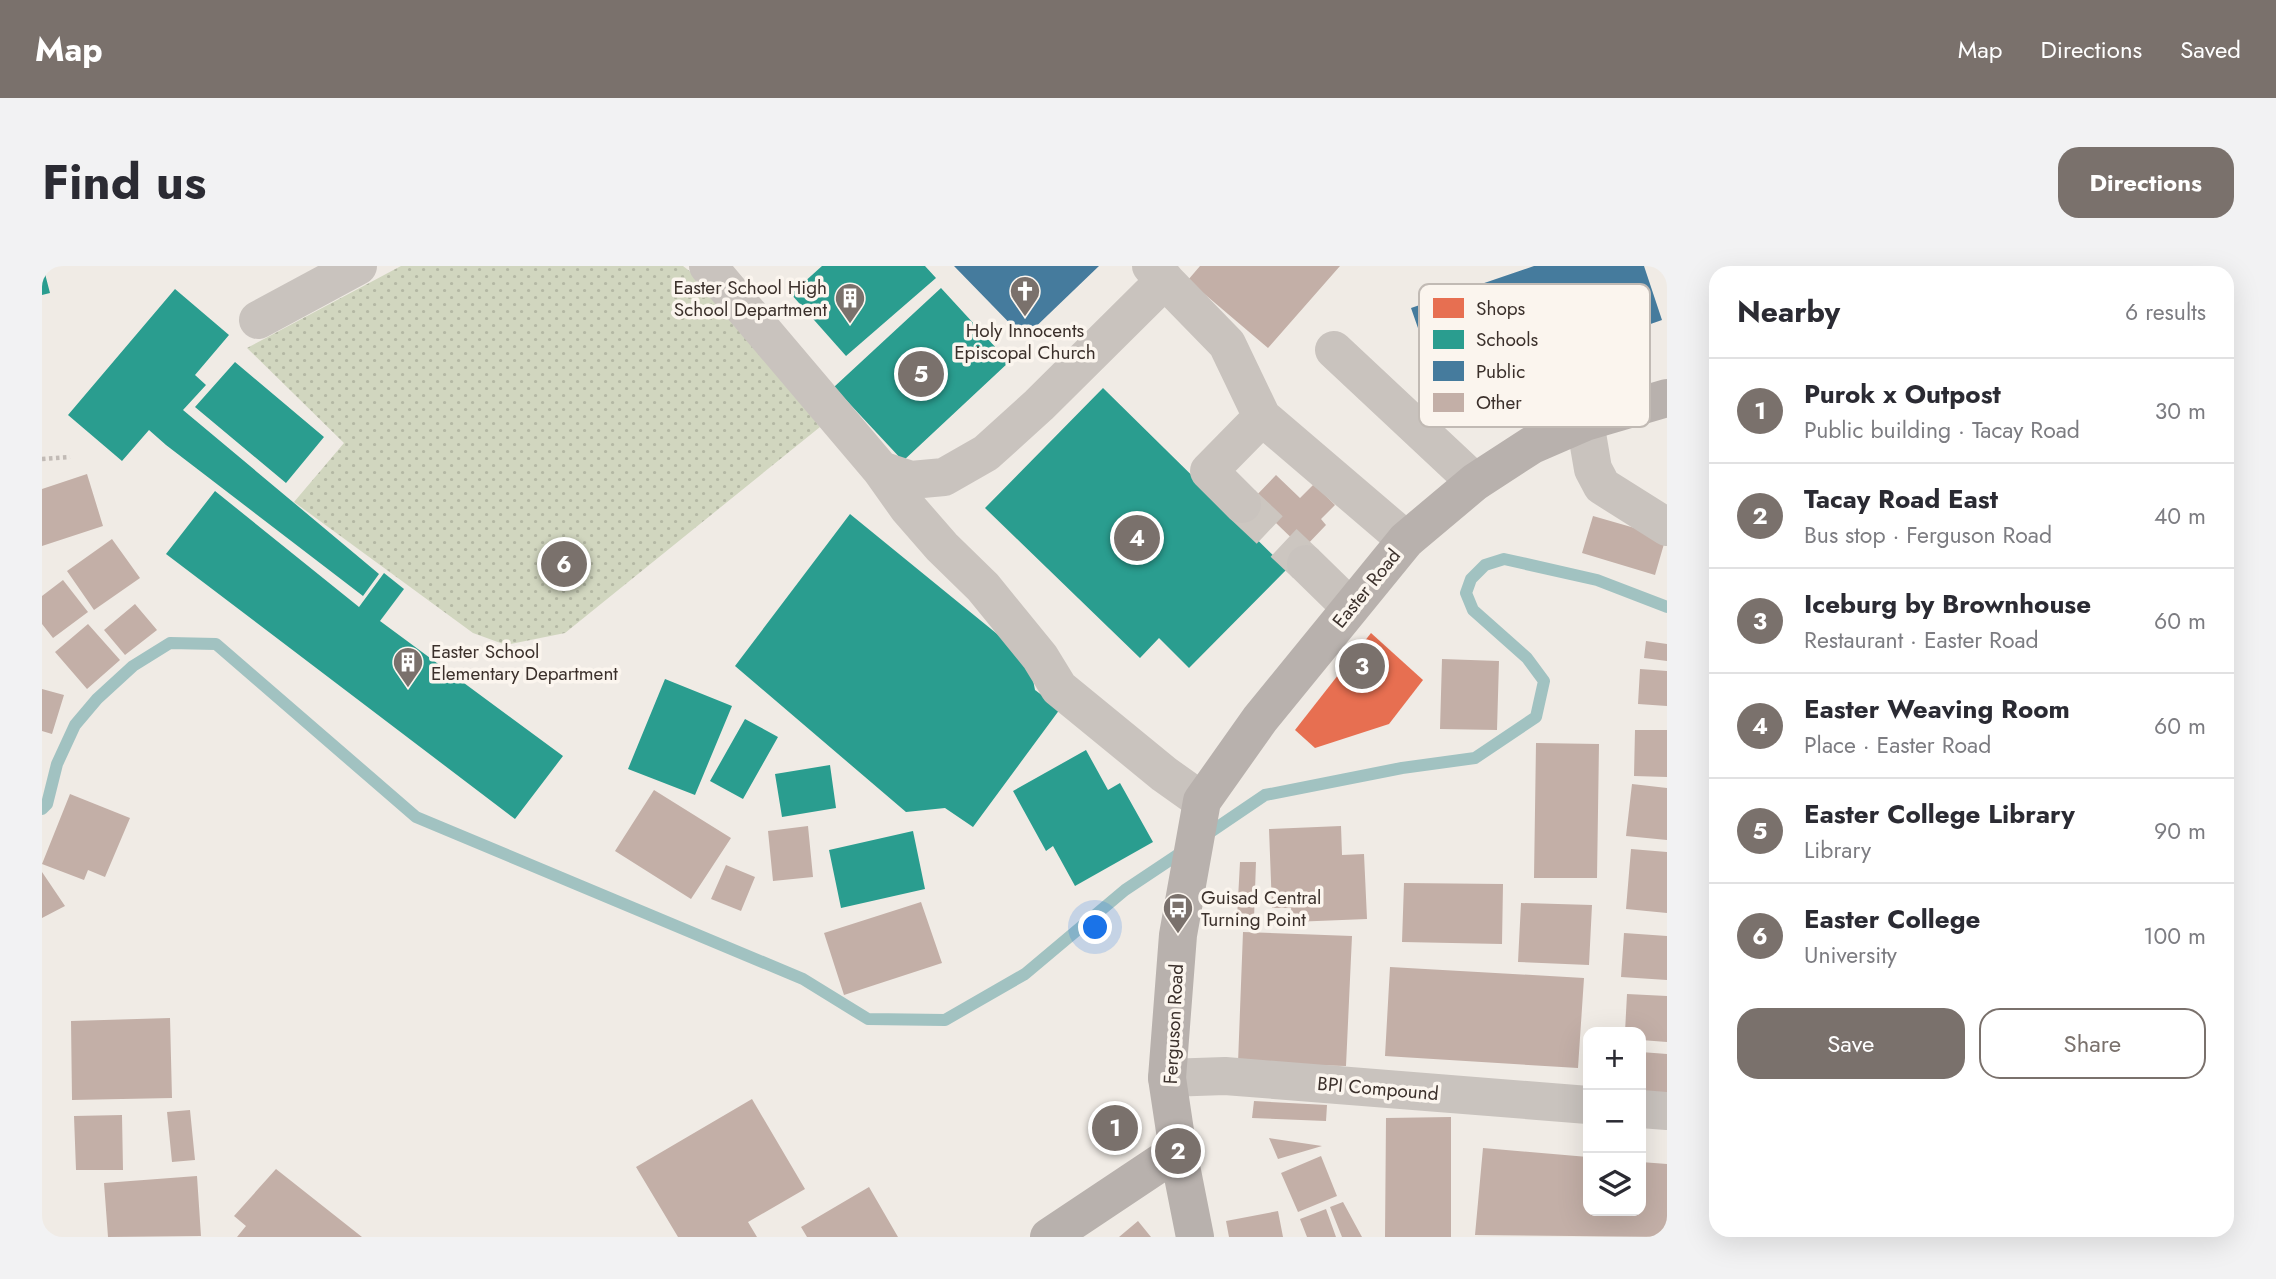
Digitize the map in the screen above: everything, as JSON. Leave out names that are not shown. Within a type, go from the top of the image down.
[{"type":"main road","name":"Easter Road","points":[[1650,403],[1667,398]]},
{"type":"main road","name":"Easter Road","points":[[1180,919],[1200,812],[1260,719],[1406,540],[1475,482],[1532,445],[1574,427]]},
{"type":"main road","name":"Ferguson Road","points":[[1180,919],[1167,1078],[1195,1237]]},
{"type":"main road","points":[[1049,1237],[1178,1151]]},
{"type":"lane","points":[[258,320],[358,266]]},
{"type":"lane","points":[[708,266],[881,470],[916,518],[991,597],[1040,657],[1059,688],[1164,774],[1200,812]]},
{"type":"lane","points":[[881,470],[911,480],[944,477],[986,453],[1039,405],[1156,271],[1227,344],[1262,417],[1406,540]]},
{"type":"lane","points":[[1334,349],[1475,482]]},
{"type":"lane","points":[[1242,503],[1209,471],[1262,417]]},
{"type":"lane","points":[[1587,427],[1593,469],[1602,486],[1667,527]]},
{"type":"lane","points":[[1306,564],[1350,607]]},
{"type":"lane","name":"BPI Compound","points":[[1167,1078],[1225,1076],[1583,1105]]},
{"type":"lane","points":[[1646,1109],[1667,1111]]},
{"type":"path","points":[[42,459],[70,457]]},
{"type":"green space","points":[[401,266],[683,266],[709,286],[820,427],[565,633],[506,645],[473,633],[294,502],[344,443],[247,348]]},
{"type":"building: Shops","points":[[1371,633],[1423,680],[1389,724],[1315,748],[1295,730]]},
{"type":"building: Schools","name":"Easter School High School Department","points":[[822,266],[925,266],[936,278],[846,356],[791,294]]},
{"type":"building: Schools","points":[[42,267],[50,293],[42,295]]},
{"type":"building: Schools","points":[[941,288],[1009,362],[903,461],[834,387]]},
{"type":"building: Schools","points":[[175,289],[229,335],[195,375],[206,385],[183,410],[379,574],[363,596],[149,430],[122,461],[68,415]]},
{"type":"building: Schools","points":[[235,362],[324,437],[286,483],[195,407]]},
{"type":"building: Schools","points":[[1103,388],[1287,569],[1189,668],[1159,638],[1140,658],[985,508]]},
{"type":"building: Schools","name":"Easter School Elementary Department","points":[[215,491],[359,607],[384,573],[404,589],[380,621],[563,756],[515,819],[166,554]]},
{"type":"building: Schools","points":[[850,514],[1029,660],[1035,690],[1060,709],[973,827],[945,808],[906,812],[735,666]]},
{"type":"building: Schools","points":[[665,679],[732,706],[695,795],[628,769]]},
{"type":"building: Schools","points":[[745,719],[778,737],[743,799],[710,781]]},
{"type":"building: Schools","points":[[1086,750],[1108,790],[1120,783],[1153,842],[1075,886],[1053,846],[1046,851],[1013,791]]},
{"type":"building: Schools","points":[[830,765],[836,808],[782,817],[775,774]]},
{"type":"building: Schools","points":[[913,831],[925,889],[841,908],[829,850]]},
{"type":"building: Public","name":"Holy Innocents Episcopal Church","points":[[954,266],[1099,266],[1024,338]]},
{"type":"building: Public","points":[[1534,266],[1644,266],[1650,284],[1481,284]]},
{"type":"building: Public","points":[[1650,284],[1662,320],[1650,324]]},
{"type":"building: Public","points":[[1419,305],[1419,331],[1411,308]]},
{"type":"building: Public","points":[[1124,1107],[1139,1127],[1106,1152],[1091,1132]]},
{"type":"building: Other","points":[[1200,266],[1340,266],[1268,348],[1188,280]]},
{"type":"building: Other","points":[[87,474],[103,526],[42,546],[42,489]]},
{"type":"building: Other","points":[[1276,475],[1300,498],[1314,484],[1335,505],[1321,519],[1326,525],[1303,549],[1252,500]]},
{"type":"building: Other","points":[[1593,516],[1666,537],[1655,575],[1582,553]]},
{"type":"building: Other","points":[[112,539],[140,578],[94,610],[67,571]]},
{"type":"building: Other","points":[[63,580],[88,612],[53,638],[42,624],[42,596]]},
{"type":"building: Other","points":[[135,604],[157,630],[125,655],[104,630]]},
{"type":"building: Other","points":[[88,624],[120,660],[87,689],[55,652]]},
{"type":"building: Other","points":[[1646,641],[1667,644],[1667,661],[1644,658]]},
{"type":"building: Other","points":[[1442,659],[1499,661],[1497,730],[1440,729]]},
{"type":"building: Other","points":[[1640,669],[1667,671],[1667,706],[1638,704]]},
{"type":"building: Other","points":[[42,689],[64,695],[52,734],[42,731]]},
{"type":"building: Other","points":[[1635,730],[1667,730],[1667,777],[1634,776]]},
{"type":"building: Other","points":[[1536,743],[1599,744],[1597,878],[1534,878]]},
{"type":"building: Other","points":[[1632,784],[1667,788],[1667,840],[1626,836]]},
{"type":"building: Other","points":[[654,790],[731,838],[691,899],[615,851]]},
{"type":"building: Other","points":[[70,794],[130,818],[105,877],[88,870],[84,880],[42,864]]},
{"type":"building: Other","points":[[808,826],[813,877],[773,881],[768,831]]},
{"type":"building: Other","points":[[1341,826],[1342,855],[1364,854],[1367,919],[1292,922],[1291,908],[1272,908],[1269,829]]},
{"type":"building: Other","points":[[1631,849],[1667,852],[1667,913],[1626,909]]},
{"type":"building: Other","points":[[1240,862],[1256,862],[1254,919],[1237,918]]},
{"type":"building: Other","points":[[726,865],[755,877],[741,911],[711,899]]},
{"type":"building: Other","points":[[42,872],[65,906],[42,918]]},
{"type":"building: Other","points":[[1404,883],[1503,884],[1502,944],[1402,942]]},
{"type":"building: Other","points":[[921,902],[942,963],[844,995],[824,933]]},
{"type":"building: Other","points":[[1521,903],[1592,905],[1589,965],[1518,962]]},
{"type":"building: Other","points":[[1243,932],[1352,936],[1346,1066],[1238,1063]]},
{"type":"building: Other","points":[[1624,933],[1667,936],[1667,980],[1621,977]]},
{"type":"building: Other","points":[[1390,967],[1584,978],[1578,1068],[1385,1056]]},
{"type":"building: Other","points":[[1627,994],[1667,996],[1667,1042],[1646,1040],[1646,1027],[1625,1027]]},
{"type":"building: Other","points":[[170,1018],[172,1098],[72,1100],[71,1021]]},
{"type":"building: Other","points":[[1646,1052],[1667,1054],[1667,1099],[1646,1098]]},
{"type":"building: Other","points":[[752,1099],[805,1189],[748,1222],[757,1237],[678,1237],[636,1167]]},
{"type":"building: Other","points":[[1254,1101],[1327,1105],[1326,1121],[1252,1118]]},
{"type":"building: Other","points":[[190,1110],[195,1160],[172,1162],[167,1112]]},
{"type":"building: Other","points":[[122,1115],[123,1170],[76,1170],[74,1116]]},
{"type":"building: Other","points":[[1451,1117],[1451,1237],[1385,1237],[1386,1118]]},
{"type":"building: Other","points":[[1269,1138],[1322,1146],[1278,1159]]},
{"type":"building: Other","points":[[1483,1148],[1583,1157],[1583,1216],[1646,1216],[1646,1162],[1667,1164],[1667,1237],[1475,1235]]},
{"type":"building: Other","points":[[1321,1156],[1337,1196],[1298,1212],[1281,1173]]},
{"type":"building: Other","points":[[276,1169],[362,1237],[237,1237],[246,1226],[234,1216]]},
{"type":"building: Other","points":[[197,1176],[201,1236],[108,1237],[104,1183]]},
{"type":"building: Other","points":[[869,1187],[898,1237],[807,1237],[801,1227]]},
{"type":"building: Other","points":[[1343,1202],[1362,1237],[1342,1237],[1330,1207]]},
{"type":"building: Other","points":[[1326,1209],[1336,1237],[1307,1237],[1300,1219]]},
{"type":"building: Other","points":[[1278,1211],[1283,1237],[1229,1237],[1226,1221]]},
{"type":"building: Other","points":[[1138,1221],[1151,1237],[1119,1237]]},
{"type":"waterway","points":[[1203,837],[1265,795],[1402,768],[1475,758],[1536,717],[1544,681],[1527,658],[1473,610],[1466,593],[1471,579],[1485,565],[1504,559],[1597,580],[1667,607]]},
{"type":"waterway","points":[[42,809],[47,804],[57,764],[75,725],[97,699],[133,666],[170,643],[216,644],[416,817],[803,979],[868,1019],[945,1020],[1025,974],[1125,890],[1185,850]]},
{"type":"tunnel","points":[[1242,504],[1306,564]]},
{"type":"place","name":"Holy Innocents Episcopal Church","points":[[1025,318]]},
{"type":"place","name":"Easter School High School Department","points":[[850,325]]},
{"type":"place","name":"Easter College Library","points":[[921,374]]},
{"type":"place","name":"Easter Weaving Room","points":[[1137,538]]},
{"type":"place","name":"Easter College","points":[[564,564]]},
{"type":"place","name":"Iceburg by Brownhouse","points":[[1362,666]]},
{"type":"place","name":"Easter School Elementary Department","points":[[408,689]]},
{"type":"place","name":"Guisad Central Turning Point","points":[[1178,935]]},
{"type":"place","name":"Purok x Outpost","points":[[1115,1128]]},
{"type":"place","name":"Tacay Road East","points":[[1178,1151]]}]
